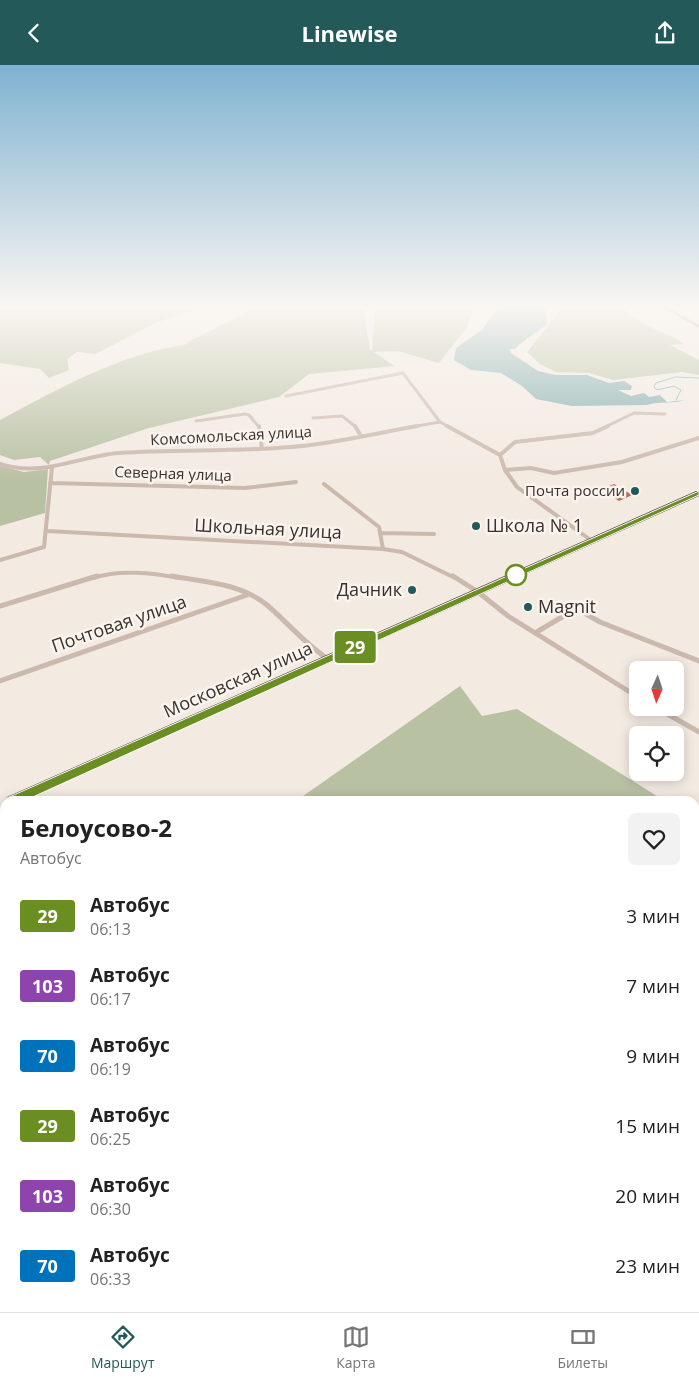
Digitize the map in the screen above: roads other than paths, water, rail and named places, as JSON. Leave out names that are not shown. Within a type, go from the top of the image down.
[{"type":"highway","name":"Московская улица","points":[[22,796],[699,493]]},
{"type":"street","points":[[286,396],[403,373],[440,422],[500,455],[504,470],[517,487],[592,541]]},
{"type":"street","points":[[500,455],[515,441],[593,433],[634,413],[665,414]]},
{"type":"street","points":[[196,421],[249,415],[253,422],[259,425],[262,449]]},
{"type":"street","points":[[313,418],[342,415],[354,421],[361,436]]},
{"type":"street","name":"Комсомольская улица","points":[[0,463],[15,469],[52,467],[118,453],[293,447],[440,422]]},
{"type":"street","points":[[504,470],[531,468],[554,473],[622,462],[699,438]]},
{"type":"street","points":[[0,560],[44,547],[52,467]]},
{"type":"street","name":"Северная улица","points":[[50,483],[246,488],[296,481]]},
{"type":"street","points":[[324,484],[379,527],[383,549]]},
{"type":"street","name":"Школьная улица","points":[[47,531],[383,549],[402,553],[427,563],[478,592],[508,616],[629,691]]},
{"type":"street","points":[[380,533],[434,535]]},
{"type":"street","points":[[0,606],[102,575],[120,573],[150,573],[220,584],[238,588],[247,595],[266,604],[311,648],[328,659]]},
{"type":"street","name":"Почтовая улица","points":[[0,681],[247,595]]},
{"type":"street","points":[[534,633],[566,614],[580,610],[600,622],[699,661]]},
{"type":"street","points":[[671,716],[699,732]]},
{"type":"water","points":[[463,365],[529,365],[538,371],[556,375],[587,375],[609,383],[624,381],[632,386],[631,390],[618,390],[631,396],[644,393],[649,397],[660,395],[667,402],[685,400],[647,405],[572,406],[536,399],[522,386],[501,373],[471,370]]},
{"type":"waterway","points":[[676,400],[681,390],[674,386],[657,390],[654,387],[656,383],[675,377],[699,378]]},
{"type":"place","name":"Почта россии","points":[[635,491]]},
{"type":"place","name":"Школа № 1","points":[[476,526]]},
{"type":"place","name":"Дачник","points":[[412,590]]},
{"type":"place","name":"Magnit","points":[[528,607]]}]
